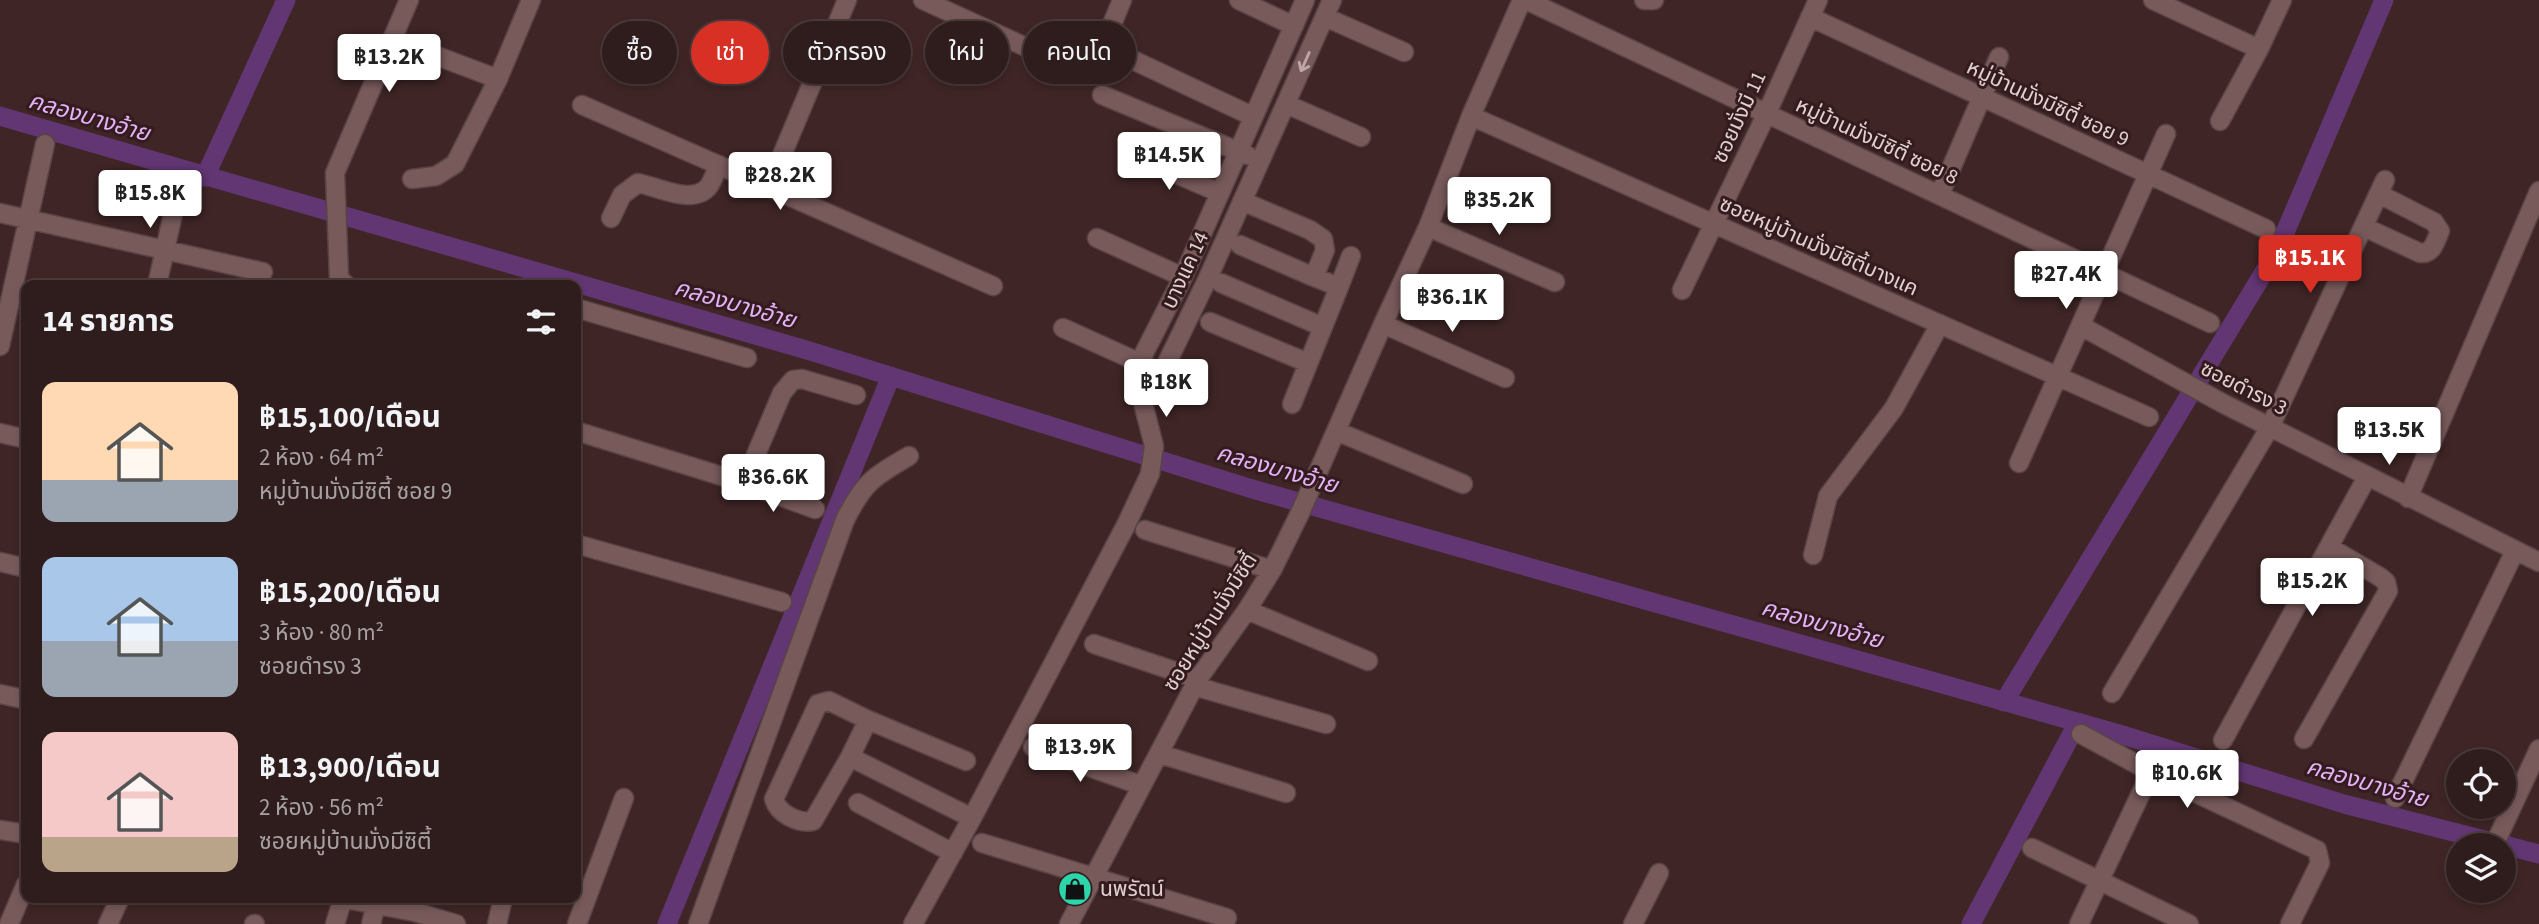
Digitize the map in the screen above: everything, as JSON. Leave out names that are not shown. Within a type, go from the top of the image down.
[{"type":"street","points":[[342,280],[336,239],[335,173],[409,0]]},
{"type":"street","points":[[412,179],[436,176],[455,164],[498,79],[531,0]]},
{"type":"street","points":[[769,186],[847,0]]},
{"type":"street","points":[[923,0],[1023,46]]},
{"type":"street","points":[[1122,0],[1103,46],[1252,117]]},
{"type":"street","points":[[1239,0],[1294,26]]},
{"type":"street","name":"บางแค 14","points":[[1139,363],[1185,273],[1305,0]]},
{"type":"street","name":"บางแค 14","points":[[1143,403],[1214,281],[1259,160],[1332,0]]},
{"type":"street","points":[[1463,484],[1336,431],[1428,227],[1471,116],[1524,0]]},
{"type":"street","name":"หมู่บ้านมั่งมีซิตี้ ซอย 8","points":[[1524,0],[2210,323]]},
{"type":"street","points":[[1644,0],[1654,0]]},
{"type":"street","name":"ซอยมั่งมี 11","points":[[1682,290],[1818,0]]},
{"type":"street","points":[[2153,0],[2259,49]]},
{"type":"street","points":[[2220,121],[2282,0]]},
{"type":"street","points":[[1325,17],[1404,52]]},
{"type":"street","name":"หมู่บ้านมั่งมีซิตี้ ซอย 9","points":[[1810,17],[2266,229]]},
{"type":"street","points":[[391,38],[498,79]]},
{"type":"street","points":[[1940,194],[1999,57]]},
{"type":"street","points":[[1102,95],[1259,160]]},
{"type":"street","points":[[1286,104],[1361,137]]},
{"type":"street","points":[[582,105],[993,286]]},
{"type":"street","name":"ซอยหมู่บ้านมั่งมีซิตี้บางแค","points":[[1471,116],[2149,417]]},
{"type":"street","points":[[2019,463],[2166,134]]},
{"type":"street","points":[[0,346],[18,304],[28,219],[45,144]]},
{"type":"street","points":[[1133,155],[1220,193]]},
{"type":"street","points":[[611,218],[622,195],[638,183],[686,195],[699,194],[709,187],[719,165]]},
{"type":"street","points":[[158,280],[180,183]]},
{"type":"street","points":[[2112,692],[2270,427],[2382,187],[2434,222],[2440,231],[2432,251],[2426,254],[2364,227]]},
{"type":"street","points":[[1242,201],[1310,230],[1323,239],[1325,250],[1314,277]]},
{"type":"street","points":[[2408,498],[2537,202]]},
{"type":"street","points":[[0,214],[263,272]]},
{"type":"street","points":[[1428,227],[1555,282]]},
{"type":"street","points":[[1097,238],[1185,273],[1214,281],[1323,327]]},
{"type":"street","points":[[1240,245],[1339,287]]},
{"type":"street","points":[[1292,404],[1352,256]]},
{"type":"street","points":[[581,309],[747,358]]},
{"type":"street","points":[[1210,322],[1308,363]]},
{"type":"street","points":[[1383,324],[1505,378]]},
{"type":"street","points":[[1813,555],[1828,496],[1894,408],[1940,324]]},
{"type":"street","name":"ซอยดำรง 3","points":[[2081,326],[2183,383],[2539,562]]},
{"type":"street","points":[[1063,328],[1162,373]]},
{"type":"street","points":[[913,924],[972,818],[1126,525],[1150,474],[1154,446],[1143,403],[1139,363]]},
{"type":"street","points":[[744,483],[782,393],[793,380],[802,379],[856,395]]},
{"type":"street","name":"ซอยหมู่บ้านมั่งมีซิตี้","points":[[1069,924],[1196,682],[1247,611],[1272,570],[1336,431]]},
{"type":"street","points":[[0,433],[21,438]]},
{"type":"street","points":[[581,433],[744,483],[815,509]]},
{"type":"street","points":[[698,924],[845,520],[858,494],[878,473],[909,456]]},
{"type":"street","points":[[2224,740],[2367,477]]},
{"type":"street","points":[[1145,530],[1272,570]]},
{"type":"street","points":[[581,545],[782,602]]},
{"type":"street","points":[[2304,739],[2388,591],[2386,582],[2380,577],[2329,547]]},
{"type":"street","points":[[2395,798],[2515,551]]},
{"type":"street","points":[[0,562],[21,567]]},
{"type":"street","points":[[1247,611],[1368,661]]},
{"type":"street","points":[[1094,644],[1196,682],[1326,724]]},
{"type":"street","points":[[0,694],[21,699]]},
{"type":"street","points":[[868,720],[813,821],[805,822],[781,811],[774,799],[818,704],[829,701],[966,761]]},
{"type":"street","points":[[2081,734],[2151,772],[2317,850],[2320,863],[2290,924]]},
{"type":"street","points":[[1033,747],[1140,785]]},
{"type":"street","points":[[2500,833],[2539,749]]},
{"type":"street","points":[[1160,754],[1286,793]]},
{"type":"street","points":[[850,757],[972,818]]},
{"type":"street","points":[[2079,924],[2151,772]]},
{"type":"street","points":[[577,924],[624,798]]},
{"type":"street","points":[[858,803],[953,853]]},
{"type":"street","points":[[0,830],[21,833]]},
{"type":"street","points":[[982,843],[1227,918]]},
{"type":"street","points":[[2032,848],[2189,924]]},
{"type":"street","points":[[1633,924],[1659,873]]},
{"type":"street","points":[[9,924],[21,896]]},
{"type":"street","points":[[108,924],[118,903]]},
{"type":"street","points":[[335,924],[341,903]]},
{"type":"street","points":[[366,903],[417,905],[456,924]]},
{"type":"street","points":[[497,924],[502,903]]},
{"type":"street","points":[[371,924],[376,905]]},
{"type":"waterway","points":[[205,177],[286,0]]},
{"type":"waterway","points":[[2004,702],[2278,249],[2384,0]]},
{"type":"waterway","name":"คลองบางอ้าย","points":[[0,116],[565,280]]},
{"type":"waterway","name":"คลองบางอ้าย","points":[[581,285],[810,351],[1249,488],[2126,736],[2344,804],[2457,833]]},
{"type":"waterway","points":[[667,924],[891,376]]},
{"type":"waterway","points":[[1971,924],[2078,722]]},
{"type":"waterway","name":"คลองบางอ้าย","points":[[2516,848],[2539,854]]},
{"type":"place","name":"นพรัตน์","points":[[1075,889]]}]
